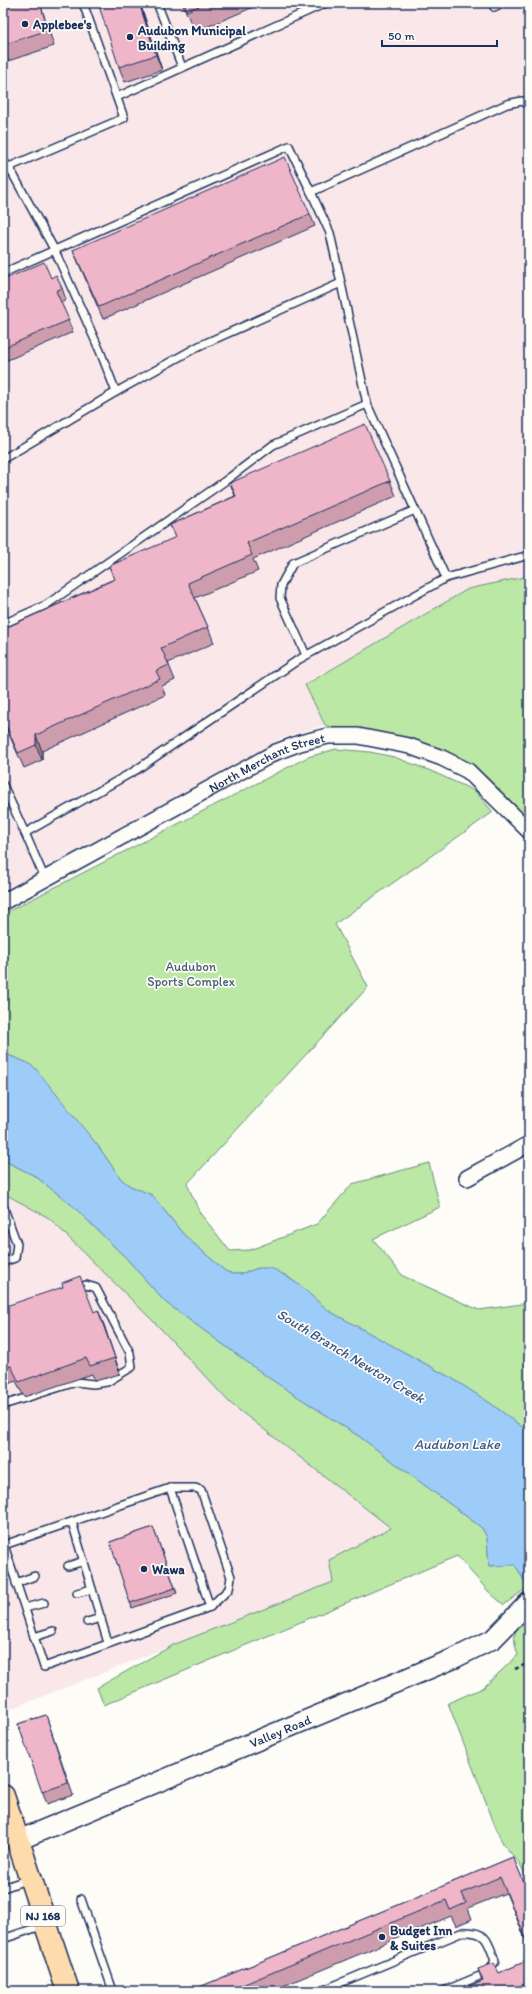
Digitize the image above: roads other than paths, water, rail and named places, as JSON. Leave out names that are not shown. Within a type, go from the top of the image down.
[{"type":"main road","name":"NJ 168","points":[[3,1796],[7,1822],[19,1840],[68,1991]]},
{"type":"street","name":"North Merchant Street","points":[[3,902],[276,752],[300,743],[328,736],[358,736],[380,739],[409,746],[442,758],[468,771],[529,831]]},
{"type":"street","points":[[467,1178],[529,1144]]},
{"type":"street","name":"Valley Road","points":[[19,1840],[455,1658],[493,1639],[526,1604]]},
{"type":"lane","points":[[6,168],[124,118],[83,3]]},
{"type":"lane","points":[[157,3],[182,67]]},
{"type":"lane","points":[[116,97],[326,3]]},
{"type":"lane","points":[[494,7],[503,3]]},
{"type":"lane","points":[[311,192],[507,104],[522,101],[529,105]]},
{"type":"lane","points":[[3,273],[289,146],[330,233],[367,404],[446,578]]},
{"type":"lane","points":[[3,162],[55,251],[94,338],[116,392]]},
{"type":"lane","points":[[3,459],[116,392],[199,346],[341,283]]},
{"type":"lane","points":[[3,624],[46,605],[225,481],[274,445],[367,404]]},
{"type":"lane","points":[[306,655],[280,598],[280,585],[292,563],[415,510]]},
{"type":"lane","points":[[25,833],[136,770],[306,655],[446,578],[529,555]]},
{"type":"lane","points":[[3,785],[44,879]]},
{"type":"lane","points":[[3,1206],[17,1244],[15,1258],[3,1262]]},
{"type":"lane","points":[[3,1405],[76,1382],[93,1384],[107,1382],[132,1367],[130,1353],[96,1288],[86,1285],[70,1290]]},
{"type":"lane","points":[[170,1488],[210,1607]]},
{"type":"lane","points":[[170,1488],[195,1488],[201,1490],[231,1577],[229,1589],[210,1607],[44,1667],[3,1546],[72,1522],[170,1488]]},
{"type":"lane","points":[[72,1522],[108,1643]]},
{"type":"lane","points":[[68,1566],[84,1561]]},
{"type":"lane","points":[[16,1583],[35,1576]]},
{"type":"lane","points":[[77,1593],[92,1589]]},
{"type":"lane","points":[[24,1608],[44,1603]]},
{"type":"lane","points":[[87,1622],[101,1618]]},
{"type":"lane","points":[[34,1637],[53,1631]]},
{"type":"lane","points":[[3,1888],[31,1878]]},
{"type":"lane","points":[[81,1899],[113,1991]]},
{"type":"lane","points":[[3,1938],[46,1925]]},
{"type":"lane","points":[[321,1991],[332,1989],[463,1932],[476,1931],[486,1939],[495,1961],[488,1972],[444,1991]]},
{"type":"water","name":"Audubon Lake","points":[[3,1053],[28,1063],[36,1069],[98,1146],[121,1179],[130,1186],[152,1195],[184,1235],[225,1271],[233,1274],[240,1274],[259,1268],[276,1270],[298,1284],[329,1311],[453,1379],[490,1403],[529,1432],[529,1587],[514,1565],[489,1566],[487,1537],[482,1528],[360,1437],[269,1378],[165,1302],[127,1259],[72,1205],[35,1176],[3,1160]]},
{"type":"place","name":"Applebee's","points":[[25,24]]},
{"type":"place","name":"Audubon Municipal Building","points":[[130,37]]},
{"type":"place","name":"Wawa","points":[[144,1569]]},
{"type":"place","name":"Budget Inn & Suites","points":[[382,1937]]},
{"type":"park label","name":"Audubon Sports Complex","points":[[191,974]]},
{"type":"water label","name":"South Branch Newton Creek","points":[[351,1356]]}]
